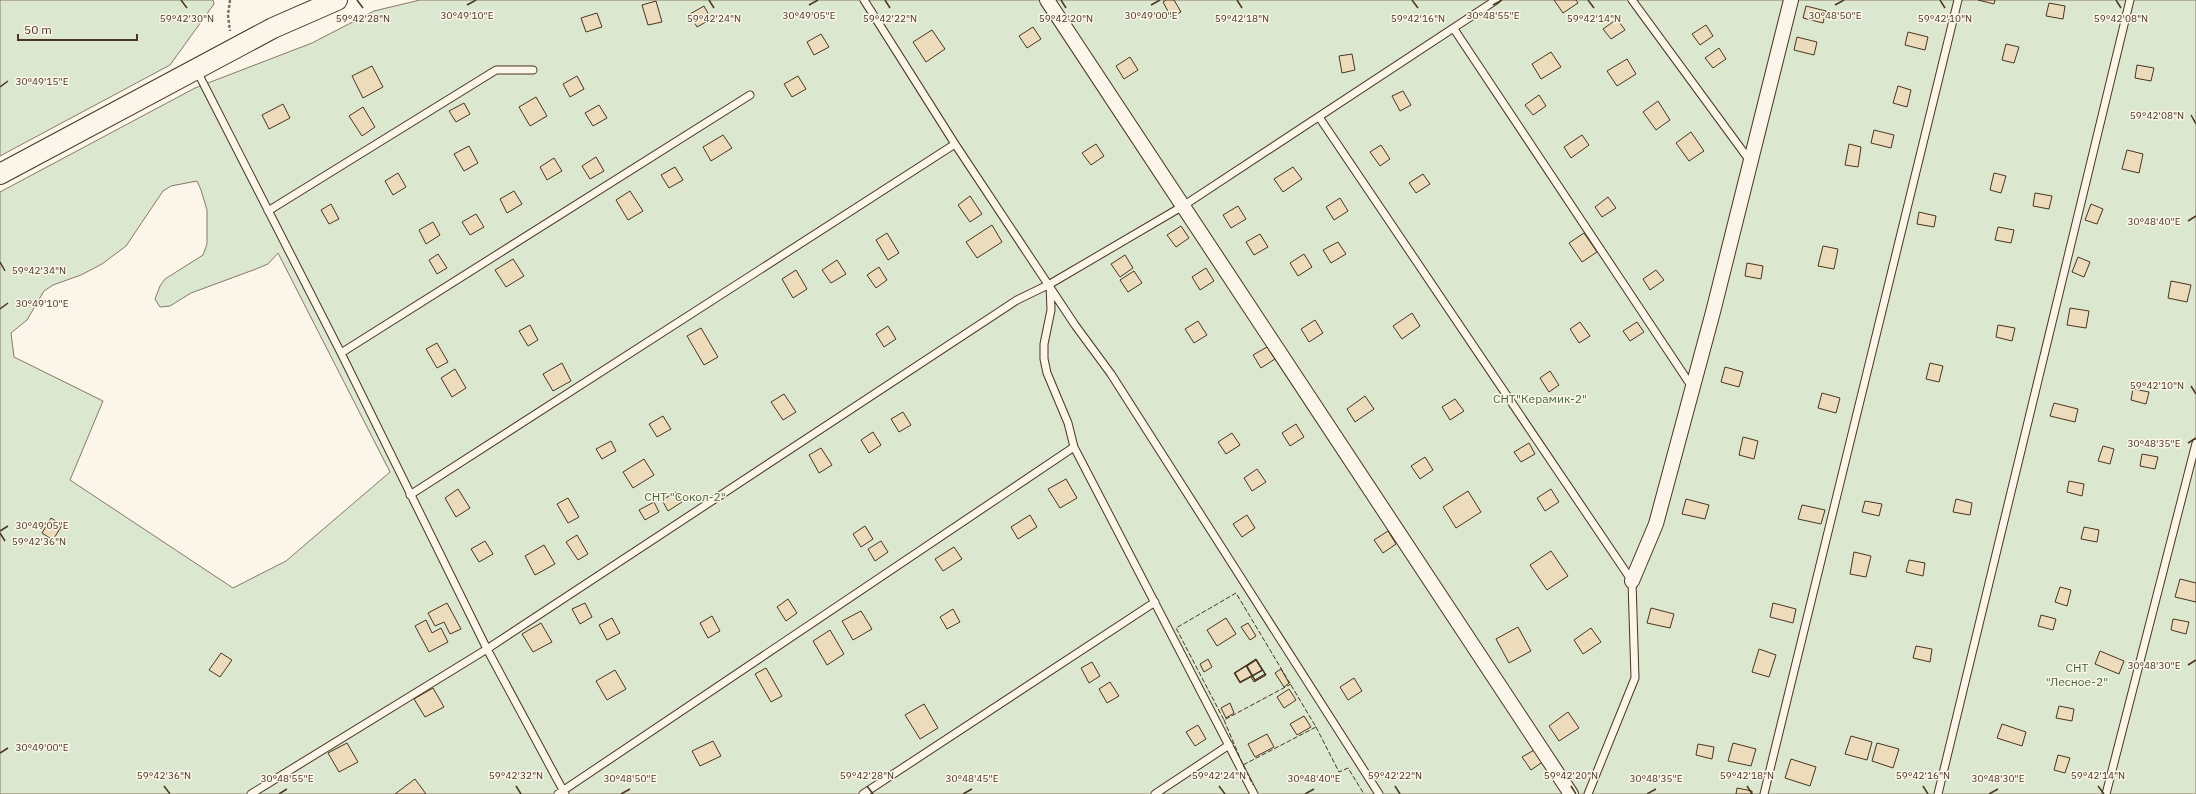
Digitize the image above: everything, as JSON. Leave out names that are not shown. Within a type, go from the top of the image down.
[{"type":"street","points":[[0,174],[273,28],[337,0]]},
{"type":"street","points":[[1047,0],[1571,794]]},
{"type":"street","points":[[1632,581],[1656,524],[1693,388],[1791,0]]},
{"type":"lane","points":[[864,0],[955,144],[1050,284],[1075,325],[1111,374],[1379,794]]},
{"type":"lane","points":[[251,794],[487,649],[1018,300],[1050,284],[1182,206],[1454,29],[1496,0]]},
{"type":"lane","points":[[1632,0],[1751,161]]},
{"type":"lane","points":[[1764,794],[1958,0]]},
{"type":"lane","points":[[1938,794],[2130,0]]},
{"type":"lane","points":[[1454,29],[1693,388]]},
{"type":"lane","points":[[195,69],[341,353],[487,649],[562,793],[1074,447]]},
{"type":"lane","points":[[268,211],[496,70],[533,70]]},
{"type":"lane","points":[[341,353],[750,95]]},
{"type":"lane","points":[[1319,117],[1632,581],[1635,678],[1588,794]]},
{"type":"lane","points":[[410,495],[955,144]]},
{"type":"lane","points":[[1050,284],[1050,310],[1044,344],[1044,359],[1047,373],[1068,423],[1074,447],[1254,794]]},
{"type":"lane","points":[[2106,794],[2196,442]]},
{"type":"lane","points":[[863,794],[1155,602]]},
{"type":"lane","points":[[1155,794],[1229,745]]},
{"type":"path","points":[[230,0],[228,15],[232,50]]},
{"type":"green space","points":[[0,0],[213,0],[214,4],[170,65],[0,156]]},
{"type":"green space","points":[[420,0],[2196,0],[2196,794],[0,794],[0,192],[195,88],[312,43],[374,11]],"holes":[[[197,181],[207,210],[207,244],[203,255],[165,279],[160,286],[155,299],[160,307],[170,306],[191,293],[268,264],[278,253],[390,472],[286,561],[233,588],[70,480],[103,401],[14,357],[11,333],[27,320],[44,291],[53,285],[81,275],[102,264],[126,246],[163,191],[171,186]]]},
{"type":"building","points":[[1166,0],[1174,0],[1181,12],[1171,17],[1163,2]]},
{"type":"building","points":[[1554,0],[1576,0],[1578,3],[1563,13]]},
{"type":"building","points":[[1978,0],[1995,0],[1994,4]]},
{"type":"building","points":[[656,1],[662,22],[648,25],[642,5]]},
{"type":"building","points":[[2049,3],[2065,6],[2063,19],[2046,16]]},
{"type":"building","points":[[704,6],[711,19],[697,27],[690,14]]},
{"type":"building","points":[[1806,6],[1826,11],[1823,23],[1803,18]]},
{"type":"building","points":[[597,13],[602,27],[586,32],[581,18]]},
{"type":"building","points":[[1617,19],[1625,30],[1611,39],[1603,29]]},
{"type":"building","points":[[1706,25],[1713,36],[1700,45],[1692,34]]},
{"type":"building","points":[[1033,27],[1041,39],[1027,48],[1019,36]]},
{"type":"building","points":[[932,30],[945,49],[926,62],[913,42]]},
{"type":"building","points":[[1908,32],[1928,37],[1925,50],[1905,45]]},
{"type":"building","points":[[821,34],[829,47],[814,55],[807,42]]},
{"type":"building","points":[[1797,37],[1817,42],[1814,55],[1794,50]]},
{"type":"building","points":[[2006,44],[2019,47],[2014,63],[2002,60]]},
{"type":"building","points":[[1719,48],[1726,59],[1713,68],[1705,58]]},
{"type":"building","points":[[1551,52],[1561,67],[1541,79],[1532,64]]},
{"type":"building","points":[[1352,54],[1355,70],[1342,73],[1339,56]]},
{"type":"building","points":[[1130,57],[1138,70],[1124,79],[1116,66]]},
{"type":"building","points":[[1627,59],[1636,74],[1617,86],[1607,71]]},
{"type":"building","points":[[2137,65],[2154,68],[2151,81],[2135,78]]},
{"type":"building","points":[[372,66],[383,87],[363,98],[352,76]]},
{"type":"building","points":[[577,76],[584,89],[570,97],[563,84]]},
{"type":"building","points":[[798,76],[806,89],[792,97],[784,84]]},
{"type":"building","points":[[1898,86],[1911,90],[1907,107],[1893,103]]},
{"type":"building","points":[[1403,91],[1411,105],[1400,111],[1392,96]]},
{"type":"building","points":[[1539,95],[1546,106],[1533,115],[1525,105]]},
{"type":"building","points":[[536,97],[547,116],[530,126],[519,107]]},
{"type":"building","points":[[1658,101],[1670,120],[1656,130],[1643,112]]},
{"type":"building","points":[[464,103],[470,114],[456,122],[449,111]]},
{"type":"building","points":[[283,104],[290,118],[269,129],[262,115]]},
{"type":"building","points":[[599,105],[607,118],[593,126],[585,113]]},
{"type":"building","points":[[363,107],[375,127],[362,136],[349,116]]},
{"type":"building","points":[[1874,130],[1894,135],[1891,148],[1871,143]]},
{"type":"building","points":[[1691,132],[1704,151],[1689,161],[1676,143]]},
{"type":"building","points":[[723,135],[732,148],[711,161],[703,147]]},
{"type":"building","points":[[1582,135],[1589,145],[1571,158],[1564,147]]},
{"type":"building","points":[[1096,144],[1104,156],[1091,165],[1082,153]]},
{"type":"building","points":[[1849,144],[1861,147],[1858,167],[1845,165]]},
{"type":"building","points":[[1381,145],[1390,159],[1380,166],[1370,152]]},
{"type":"building","points":[[469,146],[478,163],[464,171],[454,154]]},
{"type":"building","points":[[2127,150],[2143,154],[2139,173],[2122,169]]},
{"type":"building","points":[[596,157],[604,171],[590,179],[582,166]]},
{"type":"building","points":[[554,158],[562,171],[547,180],[540,167]]},
{"type":"building","points":[[675,167],[683,180],[669,188],[661,175]]},
{"type":"building","points":[[1293,167],[1302,179],[1283,192],[1274,179]]},
{"type":"building","points":[[398,173],[406,187],[393,195],[385,181]]},
{"type":"building","points":[[1994,173],[2006,176],[2001,193],[1990,190]]},
{"type":"building","points":[[1423,174],[1430,184],[1416,193],[1409,183]]},
{"type":"building","points":[[514,191],[522,204],[507,213],[500,199]]},
{"type":"building","points":[[630,191],[643,211],[628,220],[616,200]]},
{"type":"building","points":[[2035,193],[2052,196],[2049,209],[2033,206]]},
{"type":"building","points":[[970,196],[982,214],[970,222],[958,205]]},
{"type":"building","points":[[1608,197],[1616,208],[1602,217],[1595,207]]},
{"type":"building","points":[[1340,198],[1348,211],[1334,220],[1326,207]]},
{"type":"building","points":[[331,204],[339,219],[329,224],[321,210]]},
{"type":"building","points":[[2091,204],[2103,209],[2097,224],[2085,220]]},
{"type":"building","points":[[1238,206],[1246,219],[1231,228],[1223,215]]},
{"type":"building","points":[[1919,212],[1936,216],[1934,227],[1917,224]]},
{"type":"building","points":[[476,214],[484,227],[470,235],[462,222]]},
{"type":"building","points":[[433,222],[440,235],[426,244],[419,230]]},
{"type":"building","points":[[992,225],[1002,242],[977,258],[966,242]]},
{"type":"building","points":[[1181,226],[1189,238],[1176,247],[1167,235]]},
{"type":"building","points":[[1998,227],[2014,230],[2011,243],[1995,240]]},
{"type":"building","points":[[887,233],[899,253],[888,260],[876,240]]},
{"type":"building","points":[[1584,233],[1597,252],[1582,262],[1569,243]]},
{"type":"building","points":[[1260,234],[1268,247],[1254,255],[1246,242]]},
{"type":"building","points":[[1338,242],[1346,254],[1331,263],[1323,250]]},
{"type":"building","points":[[1823,246],[1838,249],[1834,269],[1818,266]]},
{"type":"building","points":[[438,254],[447,268],[437,274],[429,260]]},
{"type":"building","points":[[1304,254],[1312,267],[1298,276],[1290,263]]},
{"type":"building","points":[[1125,255],[1133,268],[1120,277],[1111,264]]},
{"type":"building","points":[[2078,257],[2090,262],[2084,277],[2072,272]]},
{"type":"building","points":[[513,259],[524,276],[506,287],[495,270]]},
{"type":"building","points":[[837,260],[846,274],[831,283],[822,270]]},
{"type":"building","points":[[1747,263],[1763,266],[1761,279],[1745,276]]},
{"type":"building","points":[[879,267],[887,280],[876,288],[867,275]]},
{"type":"building","points":[[1206,268],[1214,281],[1200,290],[1192,277]]},
{"type":"building","points":[[796,270],[807,289],[793,298],[782,279]]},
{"type":"building","points":[[1656,270],[1664,280],[1650,290],[1643,279]]},
{"type":"building","points":[[1134,271],[1142,283],[1128,292],[1120,280]]},
{"type":"building","points":[[2171,281],[2191,285],[2187,302],[2168,298]]},
{"type":"building","points":[[2070,308],[2089,311],[2086,328],[2067,325]]},
{"type":"building","points":[[1412,313],[1420,326],[1402,339],[1393,326]]},
{"type":"building","points":[[1315,320],[1323,333],[1309,342],[1301,329]]},
{"type":"building","points":[[1198,321],[1207,335],[1194,343],[1185,329]]},
{"type":"building","points":[[1580,322],[1590,336],[1579,343],[1570,329]]},
{"type":"building","points":[[1637,322],[1644,332],[1630,341],[1623,331]]},
{"type":"building","points":[[530,325],[538,340],[528,346],[519,331]]},
{"type":"building","points":[[1998,325],[2015,328],[2012,341],[1996,337]]},
{"type":"building","points":[[888,326],[896,339],[884,347],[876,334]]},
{"type":"building","points":[[701,328],[718,357],[704,365],[687,336]]},
{"type":"building","points":[[437,343],[448,362],[437,368],[426,349]]},
{"type":"building","points":[[1267,347],[1275,359],[1261,368],[1253,355]]},
{"type":"building","points":[[562,363],[571,381],[553,391],[543,374]]},
{"type":"building","points":[[1930,363],[1943,366],[1939,382],[1926,379]]},
{"type":"building","points":[[1725,367],[1743,372],[1739,387],[1721,382]]},
{"type":"building","points":[[455,369],[466,388],[452,397],[441,378]]},
{"type":"building","points":[[1550,371],[1559,385],[1549,392],[1540,378]]},
{"type":"building","points":[[2133,389],[2149,392],[2146,404],[2131,400]]},
{"type":"building","points":[[1822,393],[1840,398],[1836,413],[1818,408]]},
{"type":"building","points":[[784,394],[796,412],[783,420],[771,402]]},
{"type":"building","points":[[1365,396],[1374,409],[1355,422],[1347,409]]},
{"type":"building","points":[[1455,399],[1464,411],[1450,420],[1442,407]]},
{"type":"building","points":[[2054,403],[2078,409],[2075,422],[2050,416]]},
{"type":"building","points":[[903,412],[911,425],[899,432],[891,419]]},
{"type":"building","points":[[663,416],[671,429],[657,437],[649,424]]},
{"type":"building","points":[[1296,424],[1304,437],[1290,446],[1282,433]]},
{"type":"building","points":[[873,432],[881,445],[869,453],[861,440]]},
{"type":"building","points":[[1232,433],[1240,445],[1226,454],[1218,442]]},
{"type":"building","points":[[1743,437],[1758,441],[1754,459],[1739,455]]},
{"type":"building","points":[[611,441],[616,451],[602,459],[596,449]]},
{"type":"building","points":[[1529,443],[1535,454],[1521,462],[1514,452]]},
{"type":"building","points":[[2103,446],[2114,449],[2110,464],[2098,461]]},
{"type":"building","points":[[821,448],[832,465],[819,473],[809,455]]},
{"type":"building","points":[[2142,454],[2158,457],[2155,469],[2140,466]]},
{"type":"building","points":[[1425,457],[1433,470],[1420,479],[1411,466]]},
{"type":"building","points":[[644,459],[654,475],[633,488],[623,472]]},
{"type":"building","points":[[1257,469],[1266,482],[1252,491],[1244,478]]},
{"type":"building","points":[[1066,479],[1077,498],[1060,508],[1048,489]]},
{"type":"building","points":[[2069,481],[2084,484],[2082,496],[2067,492]]},
{"type":"building","points":[[458,489],[470,508],[456,517],[445,498]]},
{"type":"building","points":[[1551,489],[1559,502],[1545,511],[1537,498]]},
{"type":"building","points":[[1468,491],[1481,512],[1456,528],[1443,507]]},
{"type":"building","points":[[676,492],[682,502],[668,511],[662,500]]},
{"type":"building","points":[[568,498],[579,517],[568,523],[557,504]]},
{"type":"building","points":[[1686,499],[1709,505],[1705,519],[1682,514]]},
{"type":"building","points":[[1956,499],[1972,503],[1970,515],[1953,512]]},
{"type":"building","points":[[1865,501],[1882,504],[1879,516],[1862,512]]},
{"type":"building","points":[[654,502],[659,512],[645,520],[639,510]]},
{"type":"building","points":[[1802,505],[1825,510],[1821,524],[1798,519]]},
{"type":"building","points":[[1030,515],[1037,527],[1018,539],[1011,527]]},
{"type":"building","points":[[1247,515],[1255,528],[1242,537],[1233,524]]},
{"type":"building","points":[[51,518],[62,525],[53,540],[42,533]]},
{"type":"building","points":[[865,526],[873,539],[861,547],[853,534]]},
{"type":"building","points":[[2084,527],[2099,530],[2097,542],[2081,539]]},
{"type":"building","points":[[1388,531],[1396,544],[1383,553],[1374,540]]},
{"type":"building","points":[[577,535],[588,554],[578,560],[566,542]]},
{"type":"building","points":[[485,541],[493,554],[479,562],[471,549]]},
{"type":"building","points":[[881,541],[888,552],[875,561],[868,549]]},
{"type":"building","points":[[544,545],[555,564],[535,575],[525,556]]},
{"type":"building","points":[[954,547],[962,559],[943,571],[935,559]]},
{"type":"building","points":[[1551,551],[1568,576],[1547,590],[1530,565]]},
{"type":"building","points":[[1854,552],[1871,556],[1866,577],[1850,574]]},
{"type":"building","points":[[1909,560],[1925,563],[1923,576],[1906,572]]},
{"type":"building","points":[[2180,579],[2196,583],[2196,602],[2175,597]]},
{"type":"building","points":[[2060,587],[2071,590],[2067,606],[2055,602]]},
{"type":"building","points":[[788,599],[797,613],[786,621],[777,607]]},
{"type":"building","points":[[447,603],[461,629],[450,634],[444,622],[435,626],[428,613]]},
{"type":"building","points":[[585,603],[592,617],[580,624],[572,609]]},
{"type":"building","points":[[1773,603],[1796,609],[1793,623],[1770,617]]},
{"type":"building","points":[[1651,608],[1674,614],[1670,628],[1647,623]]},
{"type":"building","points":[[953,609],[960,622],[947,629],[940,617]]},
{"type":"building","points":[[861,611],[872,629],[853,640],[842,621]]},
{"type":"building","points":[[2041,615],[2056,619],[2053,630],[2038,626]]},
{"type":"building","points":[[712,616],[720,631],[708,638],[700,623]]},
{"type":"building","points":[[612,618],[620,633],[607,640],[599,625]]},
{"type":"building","points":[[1226,618],[1236,634],[1217,646],[1207,630]]},
{"type":"building","points":[[2173,619],[2189,622],[2186,634],[2171,630]]},
{"type":"building","points":[[426,620],[432,633],[441,628],[448,642],[429,652],[415,626]]},
{"type":"building","points":[[541,623],[552,642],[533,652],[522,634]]},
{"type":"building","points":[[1248,623],[1256,636],[1250,640],[1241,627]]},
{"type":"building","points":[[1518,627],[1531,651],[1509,663],[1496,639]]},
{"type":"building","points":[[1591,628],[1601,642],[1583,654],[1574,640]]},
{"type":"building","points":[[830,630],[844,654],[827,665],[813,641]]},
{"type":"building","points":[[1916,646],[1932,649],[1930,662],[1913,658]]},
{"type":"building","points":[[1759,649],[1776,655],[1769,677],[1752,672]]},
{"type":"building","points":[[2100,651],[2124,661],[2119,674],[2095,664]]},
{"type":"building","points":[[221,653],[232,660],[220,677],[209,670]]},
{"type":"building","points":[[1208,659],[1212,667],[1204,672],[1200,664]]},
{"type":"building","points":[[1256,659],[1263,670],[1240,683],[1234,673]],"holes":[[[1256,660],[1262,670],[1240,682],[1235,673]]]},
{"type":"building","points":[[1256,659],[1266,675],[1255,681],[1246,666]],"holes":[[[1256,660],[1265,674],[1255,680],[1247,666]]]},
{"type":"building","points":[[1256,660],[1265,674],[1255,680],[1247,666]]},
{"type":"building","points":[[1092,662],[1100,676],[1089,683],[1081,668]]},
{"type":"building","points":[[1246,666],[1252,676],[1240,682],[1235,673]]},
{"type":"building","points":[[766,668],[782,696],[771,702],[755,674]]},
{"type":"building","points":[[1281,669],[1289,683],[1284,687],[1275,673]]},
{"type":"building","points":[[615,670],[626,689],[607,700],[596,681]]},
{"type":"building","points":[[1263,670],[1266,675],[1254,682],[1251,677]]},
{"type":"building","points":[[1354,678],[1362,691],[1348,700],[1340,687]]},
{"type":"building","points":[[1110,682],[1119,696],[1107,703],[1099,689]]},
{"type":"building","points":[[433,688],[444,707],[425,717],[414,699]]},
{"type":"building","points":[[1289,689],[1296,700],[1284,708],[1277,697]]},
{"type":"building","points":[[1230,703],[1234,713],[1226,718],[1221,708]]},
{"type":"building","points":[[924,704],[938,728],[920,739],[905,715]]},
{"type":"building","points":[[2059,706],[2074,709],[2072,721],[2056,718]]},
{"type":"building","points":[[1568,712],[1579,728],[1559,741],[1549,726]]},
{"type":"building","points":[[1304,716],[1311,727],[1297,735],[1290,724]]},
{"type":"building","points":[[2002,724],[2026,732],[2022,746],[1997,738]]},
{"type":"building","points":[[1198,725],[1206,739],[1195,746],[1186,732]]},
{"type":"building","points":[[1267,734],[1274,747],[1255,757],[1248,744]]},
{"type":"building","points":[[1851,736],[1872,742],[1867,760],[1845,754]]},
{"type":"building","points":[[713,741],[721,756],[700,766],[692,751]]},
{"type":"building","points":[[347,743],[358,762],[339,772],[328,753]]},
{"type":"building","points":[[1733,743],[1756,749],[1751,766],[1728,761]]},
{"type":"building","points":[[1877,743],[1899,749],[1893,768],[1872,761]]},
{"type":"building","points":[[1698,744],[1714,747],[1712,759],[1696,755]]},
{"type":"building","points":[[1536,749],[1544,761],[1531,770],[1522,757]]},
{"type":"building","points":[[2058,755],[2070,758],[2065,773],[2054,770]]},
{"type":"building","points":[[1791,759],[1816,767],[1810,786],[1785,778]]},
{"type":"building","points":[[415,779],[426,794],[395,794]]},
{"type":"building","points":[[1737,788],[1752,791],[1752,794],[1736,794]]},
{"type":"fence","points":[[1224,720],[1243,765],[1316,727],[1236,593],[1176,628],[1224,720],[1291,684]]},
{"type":"fence","points":[[1316,727],[1339,772],[1348,768],[1364,794]]},
{"type":"fence","points":[[1243,765],[1253,785]]},
{"type":"park label","name":"СНТ\"Керамик-2\"","points":[[1540,398]]},
{"type":"park label","name":"СНТ \"Сокол-2\"","points":[[685,496]]},
{"type":"park label","name":"СНТ \"Лесное-2\"","points":[[2077,674]]}]
